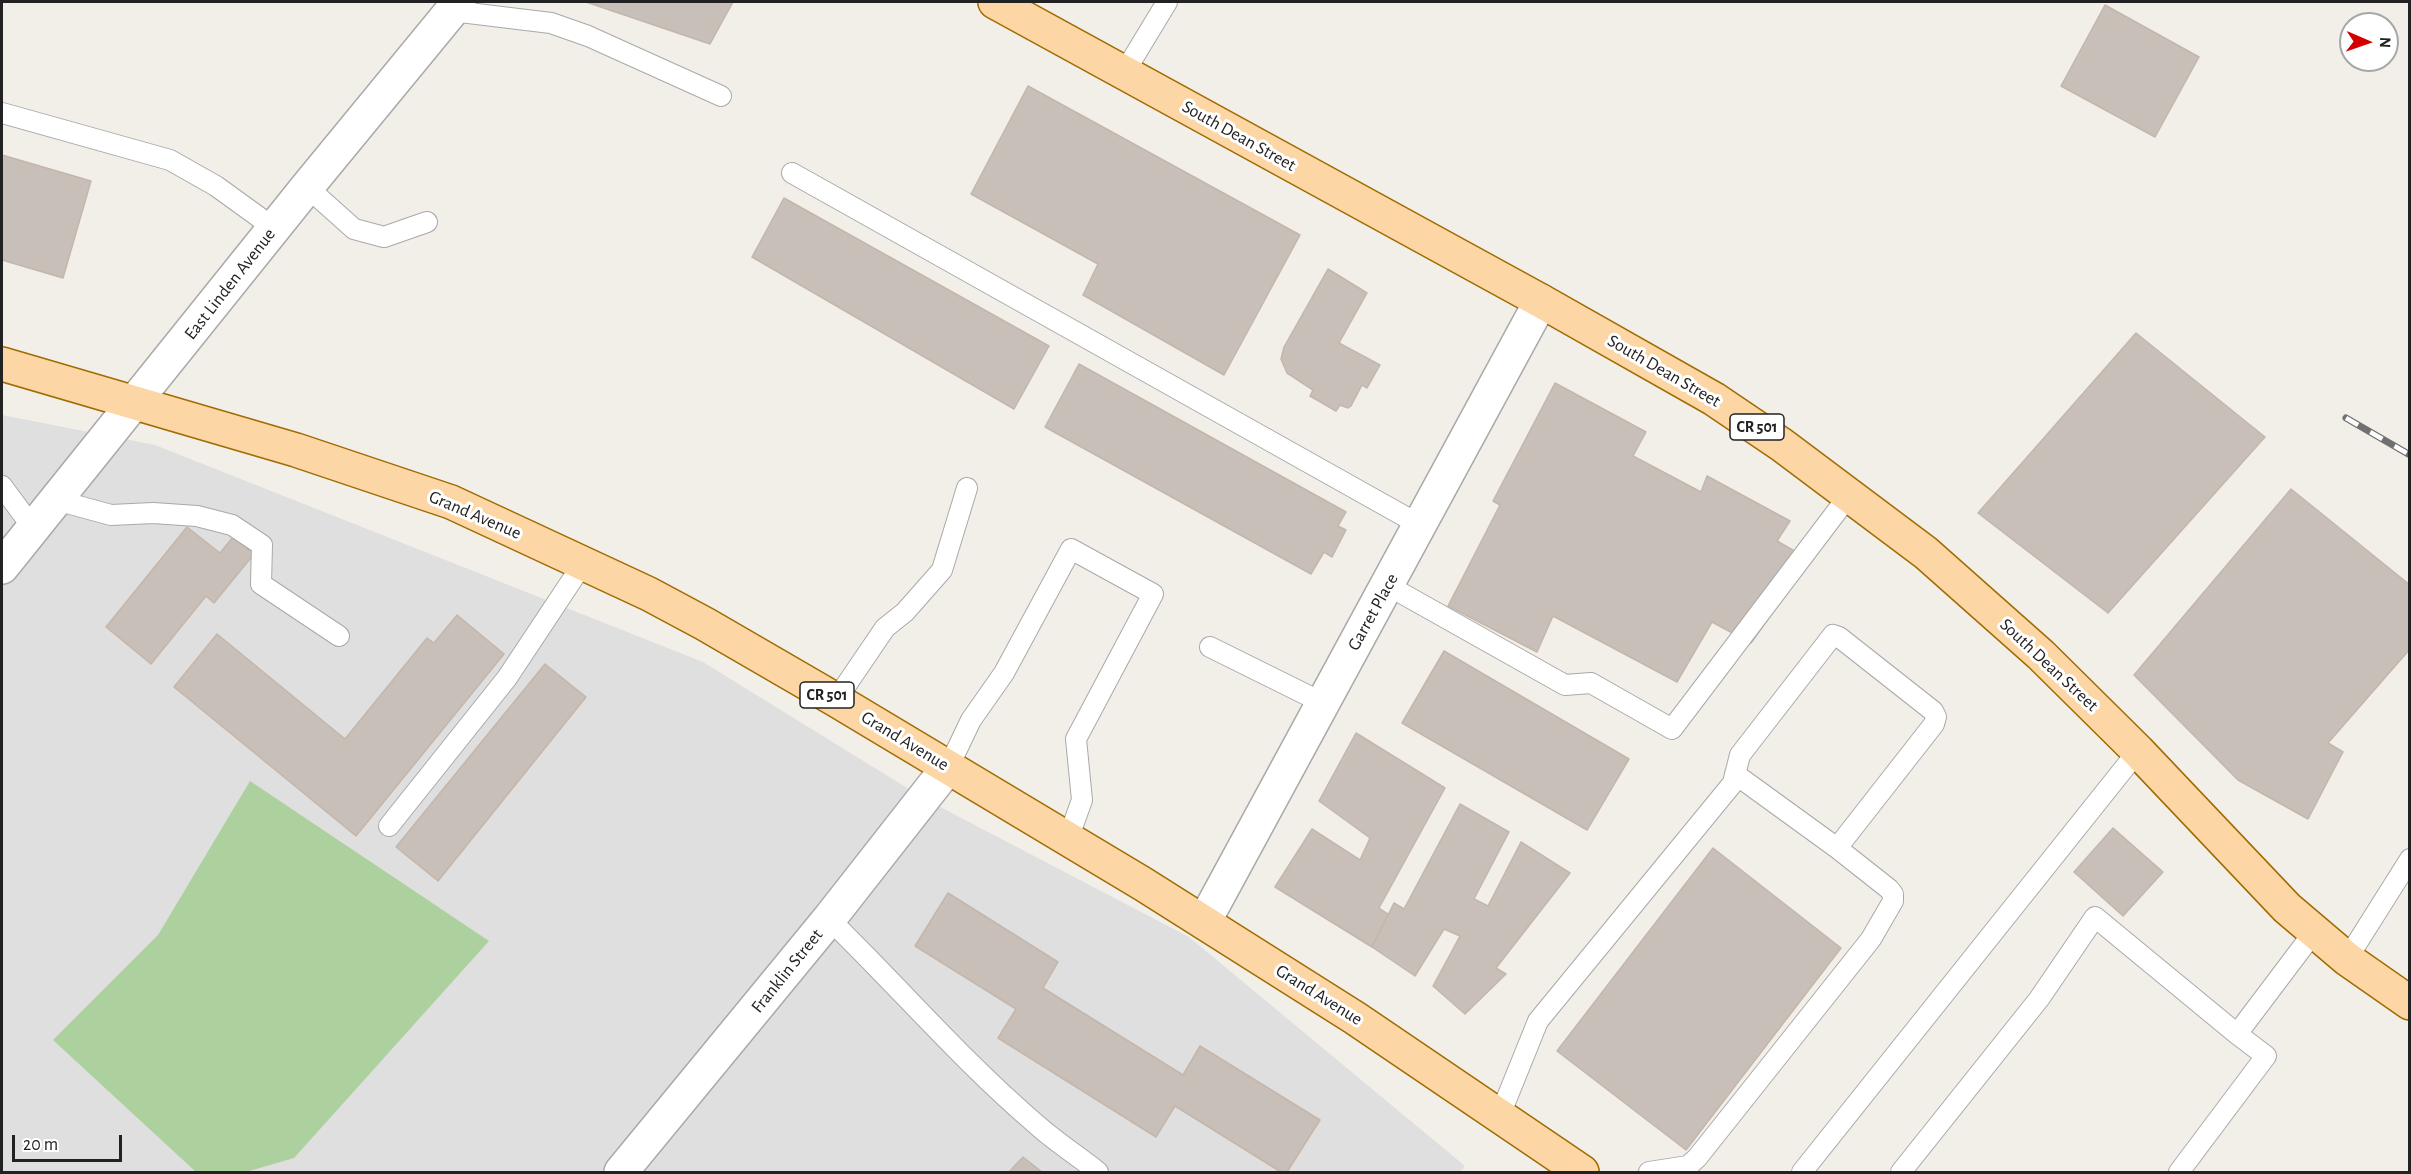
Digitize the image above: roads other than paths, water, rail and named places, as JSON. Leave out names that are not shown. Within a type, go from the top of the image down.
[{"type":"main road","name":"South Dean Street","points":[[995,2],[1714,399],[1850,494],[1926,553],[2041,655],[2138,752],[2254,875],[2314,932],[2347,959],[2409,1003]]},
{"type":"main road","name":"Grand Avenue","points":[[2,364],[329,461],[451,502],[584,562],[705,624],[836,700],[949,766],[1204,922],[1500,1114],[1582,1173]]},
{"type":"street","name":"East Linden Avenue","points":[[2,567],[307,187],[456,6]]},
{"type":"street","name":"Garret Place","points":[[1204,922],[1542,302]]},
{"type":"street","name":"Franklin Street","points":[[621,1173],[829,919],[949,766]]},
{"type":"lane","points":[[1124,73],[1167,2]]},
{"type":"lane","points":[[456,6],[551,23],[588,36],[721,96]]},
{"type":"lane","points":[[2,113],[170,160],[216,186],[274,228]]},
{"type":"lane","points":[[792,173],[1420,525]]},
{"type":"lane","points":[[307,187],[354,229],[374,235],[384,237],[426,222]]},
{"type":"lane","points":[[2,486],[33,528]]},
{"type":"lane","points":[[836,700],[885,628],[905,612],[942,570],[967,488]]},
{"type":"lane","points":[[1388,585],[1565,685],[1591,683],[1672,729],[1850,494]]},
{"type":"lane","points":[[56,500],[111,514],[153,513],[197,516],[232,525],[262,545],[261,584],[339,636]]},
{"type":"lane","points":[[949,766],[971,720],[1004,673],[1071,549],[1153,594],[1076,739],[1082,800],[1068,839]]},
{"type":"lane","points":[[389,826],[507,678],[584,562]]},
{"type":"lane","points":[[1500,1114],[1538,1021],[1733,783],[1740,755],[1833,635],[1839,637],[1933,711],[1936,717],[1934,724],[1837,849]]},
{"type":"lane","points":[[1210,647],[1323,703]]},
{"type":"lane","points":[[1802,1173],[2138,752]]},
{"type":"lane","points":[[1649,1173],[1688,1166],[1697,1158],[1871,939],[1893,901],[1893,894],[1889,889],[1735,774]]},
{"type":"lane","points":[[2347,959],[2409,859]]},
{"type":"lane","points":[[1901,1173],[2039,999],[2095,918],[2266,1056],[2179,1173]]},
{"type":"lane","points":[[829,919],[881,970],[940,1034],[1037,1125],[1098,1173]]},
{"type":"lane","points":[[2237,1034],[2314,932]]},
{"type":"railway","points":[[2346,418],[2410,455]]}]
